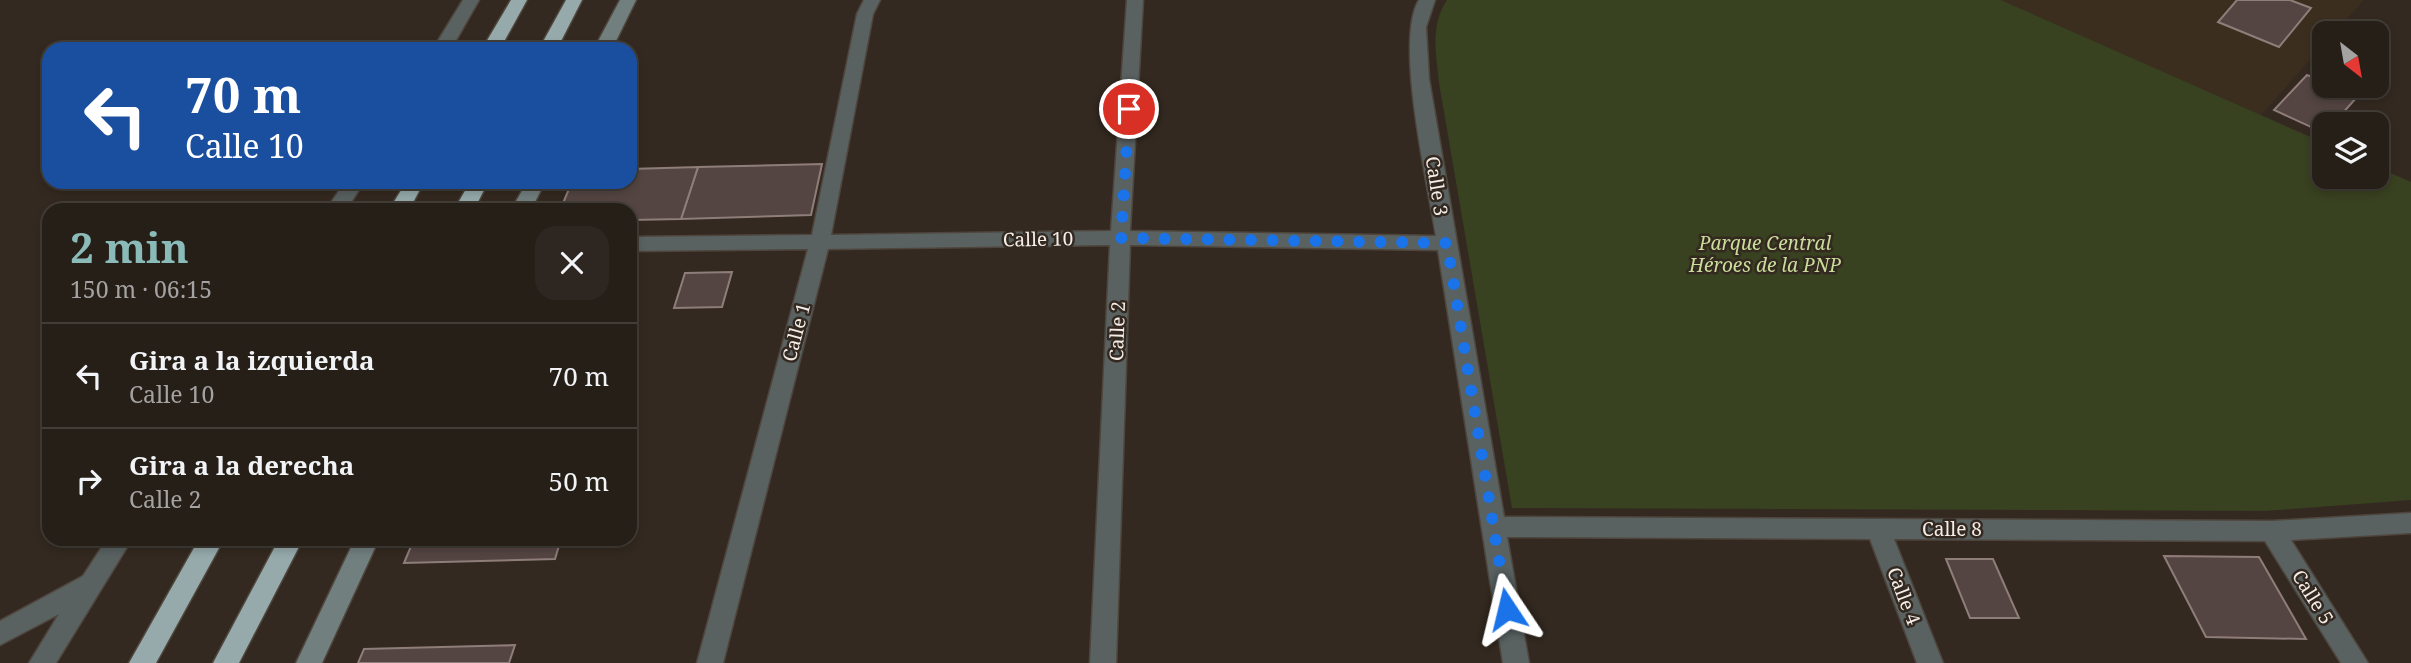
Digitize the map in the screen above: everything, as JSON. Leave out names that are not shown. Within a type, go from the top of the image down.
[{"type":"highway","points":[[495,42],[519,0]]},
{"type":"highway","points":[[552,42],[574,0]]},
{"type":"highway","points":[[142,663],[208,546]]},
{"type":"highway","points":[[226,663],[287,546]]},
{"type":"main road","points":[[607,42],[628,0]]},
{"type":"main road","points":[[309,663],[364,546]]},
{"type":"street","points":[[446,42],[471,0]]},
{"type":"street","name":"Calle 1","points":[[710,663],[820,242],[865,15],[872,0]]},
{"type":"street","name":"Calle 2","points":[[1103,663],[1121,238],[1135,0]]},
{"type":"street","name":"Calle 3","points":[[1427,0],[1423,5],[1417,32],[1420,79],[1516,663]]},
{"type":"street","name":"Calle 10","points":[[637,244],[1121,238],[1447,243]]},
{"type":"street","name":"Calle 8","points":[[1493,527],[2272,531],[2411,523]]},
{"type":"street","name":"Calle 4","points":[[1878,529],[1930,663]]},
{"type":"street","name":"Calle 5","points":[[2272,531],[2355,663]]},
{"type":"street","points":[[41,663],[115,546]]},
{"type":"street","points":[[0,634],[91,584]]},
{"type":"shaded area","points":[[2001,0],[2364,0],[2345,21],[2312,21],[2312,58],[2261,115]]},
{"type":"green space","name":"Parque Central Héroes de la PNP","points":[[1447,0],[2001,0],[2312,138],[2312,189],[2389,189],[2389,172],[2411,182],[2411,500],[2265,511],[1512,508],[1439,83],[1436,30]]},
{"type":"building","points":[[2237,0],[2290,0],[2311,8],[2279,47],[2218,22]]},
{"type":"building","points":[[2307,75],[2312,77],[2312,98],[2356,98],[2344,112],[2312,112],[2312,127],[2274,110]]},
{"type":"building","points":[[822,164],[811,215],[681,219],[698,167]]},
{"type":"building","points":[[698,167],[681,219],[637,220],[637,203],[563,203],[569,189],[637,189],[637,169]]},
{"type":"building","points":[[732,272],[722,307],[674,308],[685,273]]},
{"type":"building","points":[[411,546],[559,546],[555,559],[404,563]]},
{"type":"building","points":[[2164,556],[2259,557],[2306,639],[2206,637]]},
{"type":"building","points":[[1946,559],[1993,559],[2019,618],[1970,618]]},
{"type":"building","points":[[515,645],[509,663],[358,663],[364,649]]},
{"type":"route","points":[[1129,109],[1121,238],[1447,243],[1507,609]]}]
